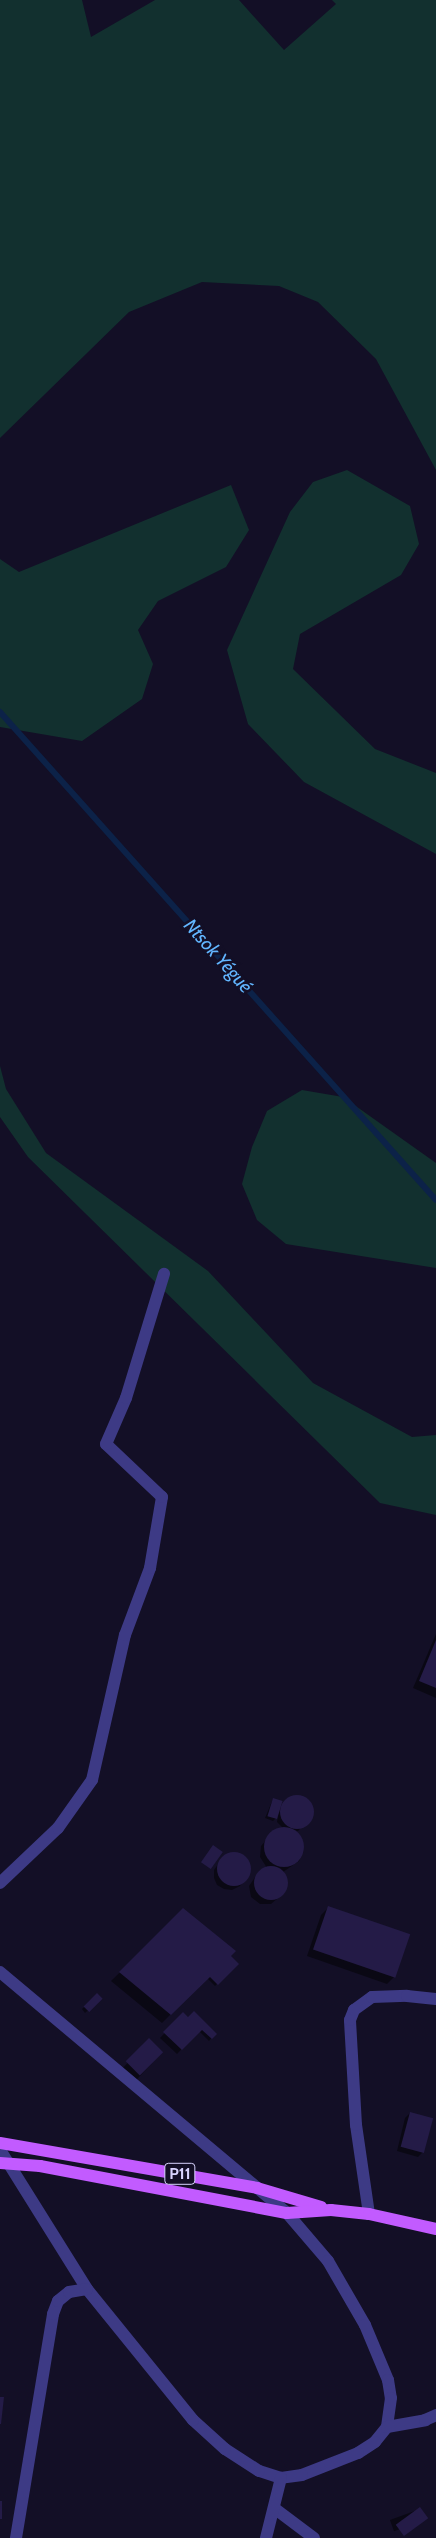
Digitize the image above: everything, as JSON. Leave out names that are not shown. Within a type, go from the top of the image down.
[{"type":"main road","name":"P11","points":[[0,2143],[257,2188],[331,2210]]},
{"type":"main road","name":"P11","points":[[0,2163],[40,2166],[287,2212],[331,2210],[369,2214],[436,2229]]},
{"type":"street","points":[[0,1884],[58,1828],[92,1780],[125,1635],[150,1568],[162,1497],[106,1444],[126,1398],[164,1274]]},
{"type":"street","points":[[0,1972],[287,2212],[328,2260],[365,2325],[388,2380],[391,2398],[387,2428]]},
{"type":"street","points":[[369,2214],[356,2125],[350,2020],[354,2010],[372,1997],[407,1996],[436,1999]]},
{"type":"street","points":[[0,2150],[87,2289],[193,2420],[225,2449],[258,2471],[281,2478],[302,2475],[358,2453],[374,2442],[387,2428],[425,2420],[436,2415]]},
{"type":"street","points":[[16,2538],[53,2314],[58,2301],[69,2292],[87,2289]]},
{"type":"street","points":[[266,2538],[281,2478]]},
{"type":"street","points":[[274,2508],[314,2538]]},
{"type":"green space","points":[[0,0],[82,0],[91,37],[155,0],[239,0],[284,50],[336,4],[332,0],[436,0],[436,470],[376,359],[318,302],[279,286],[202,282],[129,312],[0,438]]},
{"type":"green space","points":[[347,470],[410,506],[419,544],[401,575],[300,634],[293,669],[375,749],[436,773],[436,854],[304,782],[248,724],[227,650],[290,512],[313,482]]},
{"type":"green space","points":[[231,485],[249,530],[226,567],[158,601],[138,630],[153,664],[142,699],[82,741],[0,727],[0,559],[19,572]]},
{"type":"green space","points":[[0,1066],[6,1089],[46,1153],[208,1271],[313,1383],[412,1437],[436,1435],[436,1515],[380,1503],[28,1157],[0,1117]]},
{"type":"green space","points":[[302,1090],[343,1097],[436,1163],[436,1268],[286,1244],[257,1220],[242,1184],[252,1147],[267,1111]]},
{"type":"building","points":[[436,1640],[436,1688],[419,1681]]},
{"type":"building","points":[[297,1795],[309,1800],[314,1812],[309,1824],[297,1829],[285,1824],[280,1812],[285,1800]]},
{"type":"building","points":[[273,1798],[283,1801],[277,1819],[267,1816]]},
{"type":"building","points":[[288,1827],[295,1830],[301,1836],[304,1847],[303,1855],[295,1864],[288,1867],[280,1867],[273,1864],[265,1855],[264,1843],[267,1836],[276,1828]]},
{"type":"building","points":[[213,1845],[223,1852],[211,1869],[201,1862]]},
{"type":"building","points":[[234,1852],[246,1857],[251,1869],[246,1881],[234,1886],[222,1881],[217,1869],[222,1857]]},
{"type":"building","points":[[271,1866],[278,1867],[283,1871],[287,1876],[287,1890],[283,1895],[278,1899],[271,1900],[264,1899],[259,1895],[255,1890],[254,1883],[255,1876],[259,1871],[264,1867]]},
{"type":"building","points":[[328,1906],[410,1934],[395,1978],[313,1949]]},
{"type":"building","points":[[183,1908],[236,1951],[231,1956],[239,1964],[218,1985],[210,1977],[171,2015],[119,1972]]},
{"type":"building","points":[[97,1993],[103,1999],[89,2012],[84,2006]]},
{"type":"building","points":[[194,2011],[217,2034],[212,2039],[202,2030],[182,2050],[163,2032],[183,2012],[188,2017]]},
{"type":"building","points":[[149,2038],[163,2052],[140,2075],[126,2061]]},
{"type":"building","points":[[410,2112],[433,2118],[424,2153],[401,2147]]},
{"type":"building","points":[[0,2397],[4,2397],[1,2424],[0,2424]]},
{"type":"building","points":[[0,2501],[2,2501],[2,2519],[0,2519]]},
{"type":"building","points":[[420,2507],[428,2518],[404,2536],[396,2525]]},
{"type":"waterway","name":"Ntsok Yégué","points":[[0,712],[436,1200]]}]
